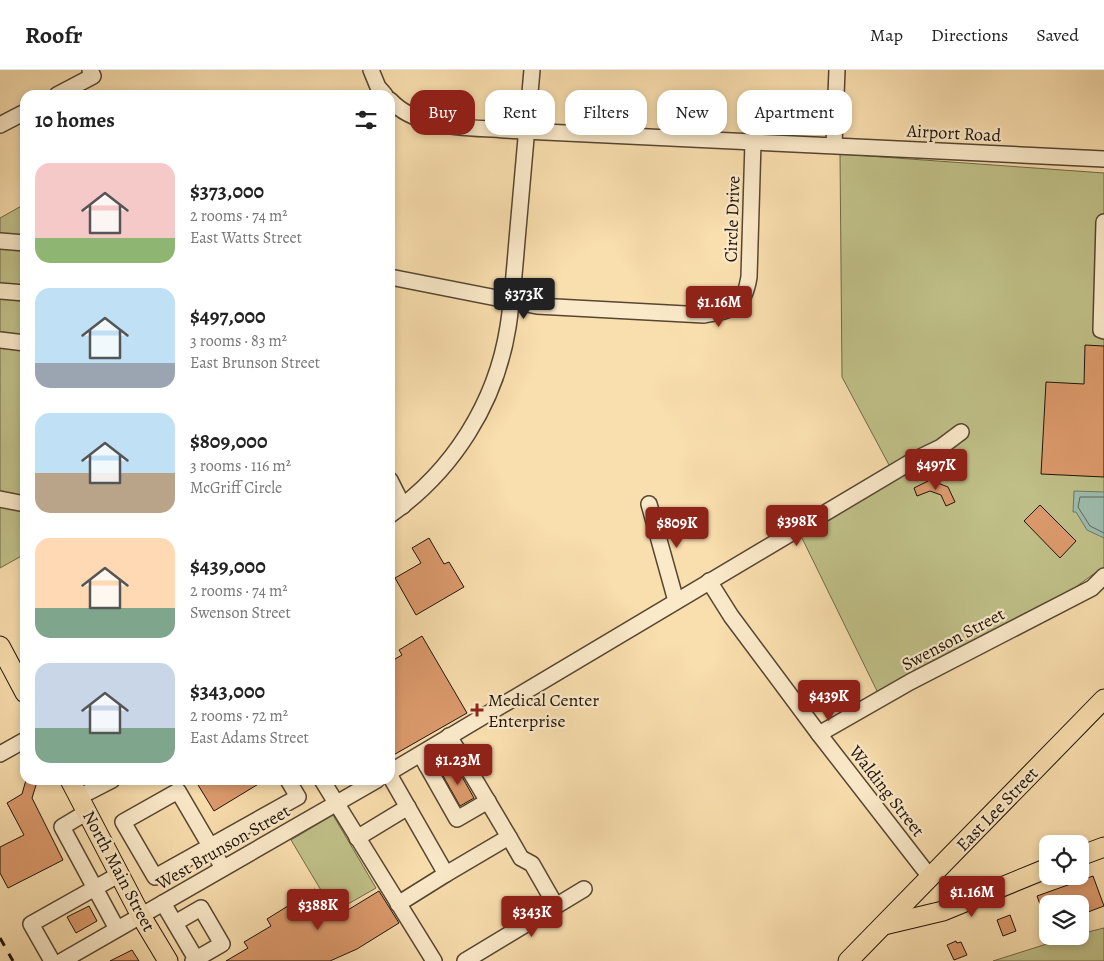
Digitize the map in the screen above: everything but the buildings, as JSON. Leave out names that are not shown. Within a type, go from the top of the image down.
[{"type":"main road","points":[[0,646],[20,684]]},
{"type":"main road","name":"East Lee Street","points":[[848,961],[1104,699]]},
{"type":"main road","name":"North Main Street","points":[[79,796],[141,916],[168,961]]},
{"type":"main road","points":[[1089,853],[1104,847]]},
{"type":"main road","points":[[884,925],[943,911],[1039,872]]},
{"type":"street","points":[[371,70],[381,90]]},
{"type":"street","points":[[530,90],[532,70]]},
{"type":"street","points":[[834,146],[837,70]]},
{"type":"street","points":[[65,90],[92,73]]},
{"type":"street","name":"Airport Road","points":[[395,103],[417,118],[442,125],[485,129]]},
{"type":"street","points":[[0,125],[20,115]]},
{"type":"street","name":"Airport Road","points":[[555,133],[1104,159]]},
{"type":"street","points":[[395,512],[437,476],[454,456],[476,420],[499,366],[512,301],[526,135]]},
{"type":"street","name":"Circle Drive","points":[[395,278],[537,306],[704,315],[730,311],[741,302],[747,290],[749,277],[753,142]]},
{"type":"street","points":[[1104,222],[1102,330],[1104,331]]},
{"type":"street","points":[[0,241],[20,243]]},
{"type":"street","points":[[0,291],[20,293]]},
{"type":"street","points":[[0,340],[20,342]]},
{"type":"street","points":[[395,770],[424,760],[453,743],[616,637],[914,460],[941,447],[961,432]]},
{"type":"street","points":[[395,490],[403,506]]},
{"type":"street","points":[[0,499],[20,503]]},
{"type":"street","points":[[649,504],[676,601]]},
{"type":"street","name":"Swenson Street","points":[[819,734],[910,682],[1092,588],[1103,580]]},
{"type":"street","name":"Walding Street","points":[[709,581],[731,616],[819,734],[930,877]]},
{"type":"street","points":[[0,754],[20,743]]},
{"type":"street","points":[[453,743],[509,838],[522,858],[532,864],[556,906]]},
{"type":"street","points":[[424,760],[457,818],[488,801]]},
{"type":"street","points":[[102,785],[79,796],[62,826],[117,929]]},
{"type":"street","points":[[223,868],[210,846],[178,791],[123,822],[155,877],[210,846],[298,797],[291,785]]},
{"type":"street","points":[[325,785],[434,961]]},
{"type":"street","name":"West Brunson Street","points":[[62,961],[368,785]]},
{"type":"street","points":[[395,785],[446,874]]},
{"type":"street","points":[[358,838],[408,807]]},
{"type":"street","points":[[398,904],[509,838]]},
{"type":"street","points":[[52,961],[31,924],[120,874]]},
{"type":"street","points":[[465,961],[584,889]]},
{"type":"street","points":[[163,903],[195,960],[222,944],[201,908],[175,923]]},
{"type":"green space","points":[[840,154],[1104,173],[1104,575],[1099,570],[1073,589],[976,639],[878,693],[800,534],[896,478],[842,377]]},
{"type":"green space","points":[[20,207],[20,557],[0,568],[0,218]]},
{"type":"green space","points":[[333,815],[376,888],[334,912],[291,840]]},
{"type":"green space","points":[[1104,928],[1104,961],[993,961],[1044,945],[1089,945],[1089,932]]},
{"type":"water","points":[[1074,491],[1104,492],[1104,538],[1087,530],[1076,512],[1073,512]]},
{"type":"railway","points":[[0,938],[13,961]]},
{"type":"place","name":"Medical Center Enterprise","points":[[477,710]]}]
